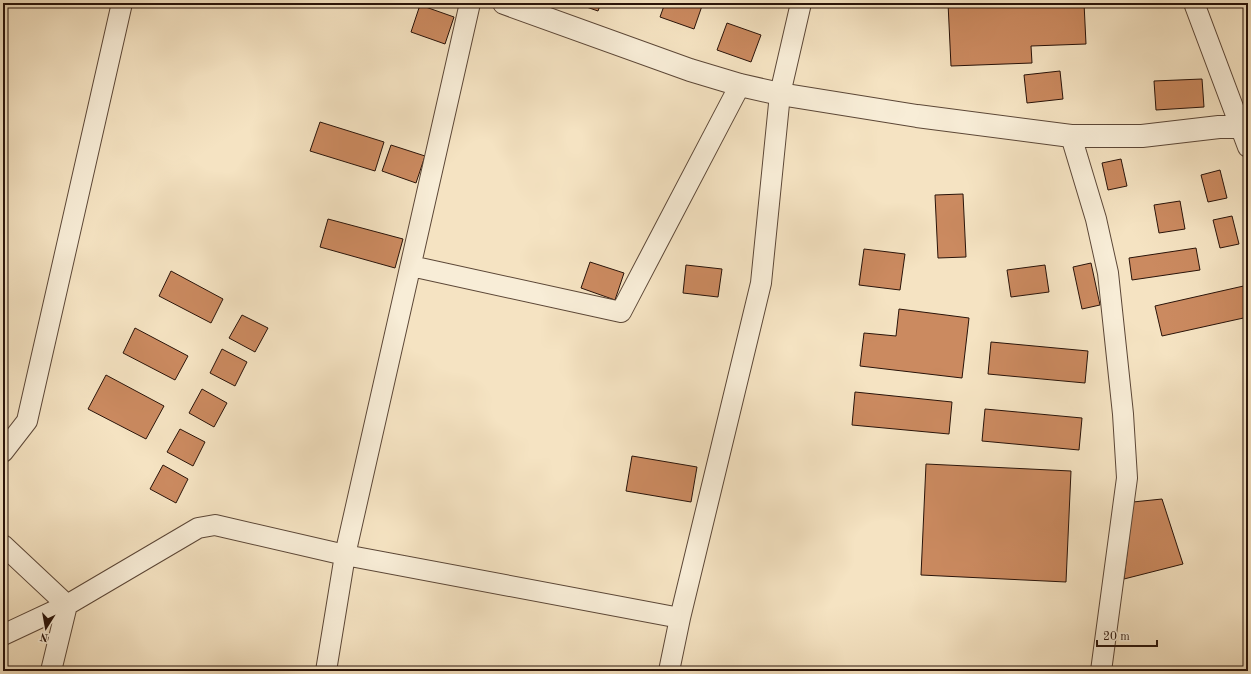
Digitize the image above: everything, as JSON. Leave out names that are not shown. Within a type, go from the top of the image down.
[{"type":"street","points":[[3,452],[27,421],[122,3]]},
{"type":"street","points":[[326,671],[345,555],[470,3]]},
{"type":"street","points":[[504,3],[690,70],[740,85],[780,94],[917,116],[1071,136],[1142,136],[1219,127],[1245,134]]},
{"type":"street","points":[[669,671],[680,618],[761,283],[780,94],[801,3]]},
{"type":"street","points":[[1194,3],[1245,134]]},
{"type":"street","points":[[411,266],[621,312],[740,85]]},
{"type":"street","points":[[1071,136],[1096,219],[1108,273],[1123,414],[1126,478],[1101,671]]},
{"type":"street","points":[[3,636],[67,605],[198,528],[215,525],[345,555],[680,618]]},
{"type":"street","points":[[3,545],[67,605]]},
{"type":"street","points":[[51,671],[67,605]]},
{"type":"building","points":[[575,3],[601,3],[598,11]]},
{"type":"building","points":[[665,3],[703,3],[694,29],[660,17]]},
{"type":"building","points":[[948,3],[1084,3],[1086,44],[1031,46],[1032,63],[951,66]]},
{"type":"building","points":[[420,5],[454,17],[445,44],[411,32]]},
{"type":"building","points":[[727,23],[761,35],[751,62],[717,50]]},
{"type":"building","points":[[1060,71],[1063,99],[1027,103],[1024,75]]},
{"type":"building","points":[[1202,79],[1204,107],[1156,110],[1154,81]]},
{"type":"building","points":[[320,122],[384,142],[375,171],[310,151]]},
{"type":"building","points":[[391,145],[425,156],[416,183],[382,171]]},
{"type":"building","points":[[1121,159],[1127,186],[1108,190],[1102,163]]},
{"type":"building","points":[[1220,170],[1227,198],[1208,202],[1201,175]]},
{"type":"building","points":[[963,194],[966,257],[938,258],[935,195]]},
{"type":"building","points":[[1180,201],[1185,229],[1159,233],[1154,205]]},
{"type":"building","points":[[1232,216],[1239,244],[1220,248],[1213,220]]},
{"type":"building","points":[[328,219],[403,239],[395,268],[320,247]]},
{"type":"building","points":[[1196,248],[1200,270],[1132,280],[1129,258]]},
{"type":"building","points":[[864,249],[905,254],[900,290],[859,285]]},
{"type":"building","points":[[590,262],[624,273],[615,300],[581,288]]},
{"type":"building","points":[[1091,263],[1100,305],[1082,309],[1073,267]]},
{"type":"building","points":[[686,265],[722,269],[718,297],[683,293]]},
{"type":"building","points":[[1045,265],[1049,292],[1011,297],[1007,270]]},
{"type":"building","points":[[171,271],[223,299],[211,323],[159,296]]},
{"type":"building","points":[[1248,285],[1248,317],[1162,336],[1155,306]]},
{"type":"building","points":[[899,309],[969,318],[962,378],[860,366],[864,333],[896,336]]},
{"type":"building","points":[[242,315],[268,328],[255,352],[229,338]]},
{"type":"building","points":[[135,328],[188,356],[175,380],[123,353]]},
{"type":"building","points":[[991,342],[1088,351],[1085,383],[988,374]]},
{"type":"building","points":[[222,349],[247,362],[235,386],[210,373]]},
{"type":"building","points":[[106,375],[164,406],[146,439],[88,409]]},
{"type":"building","points":[[202,389],[227,403],[214,427],[189,413]]},
{"type":"building","points":[[855,392],[952,402],[949,434],[852,425]]},
{"type":"building","points":[[985,409],[1082,418],[1079,450],[982,441]]},
{"type":"building","points":[[180,429],[205,442],[193,466],[167,452]]},
{"type":"building","points":[[632,456],[697,467],[691,502],[626,491]]},
{"type":"building","points":[[926,464],[1071,471],[1066,582],[921,575]]},
{"type":"building","points":[[163,465],[188,479],[176,503],[150,489]]},
{"type":"building","points":[[1162,499],[1183,564],[1124,579],[1133,502]]}]
